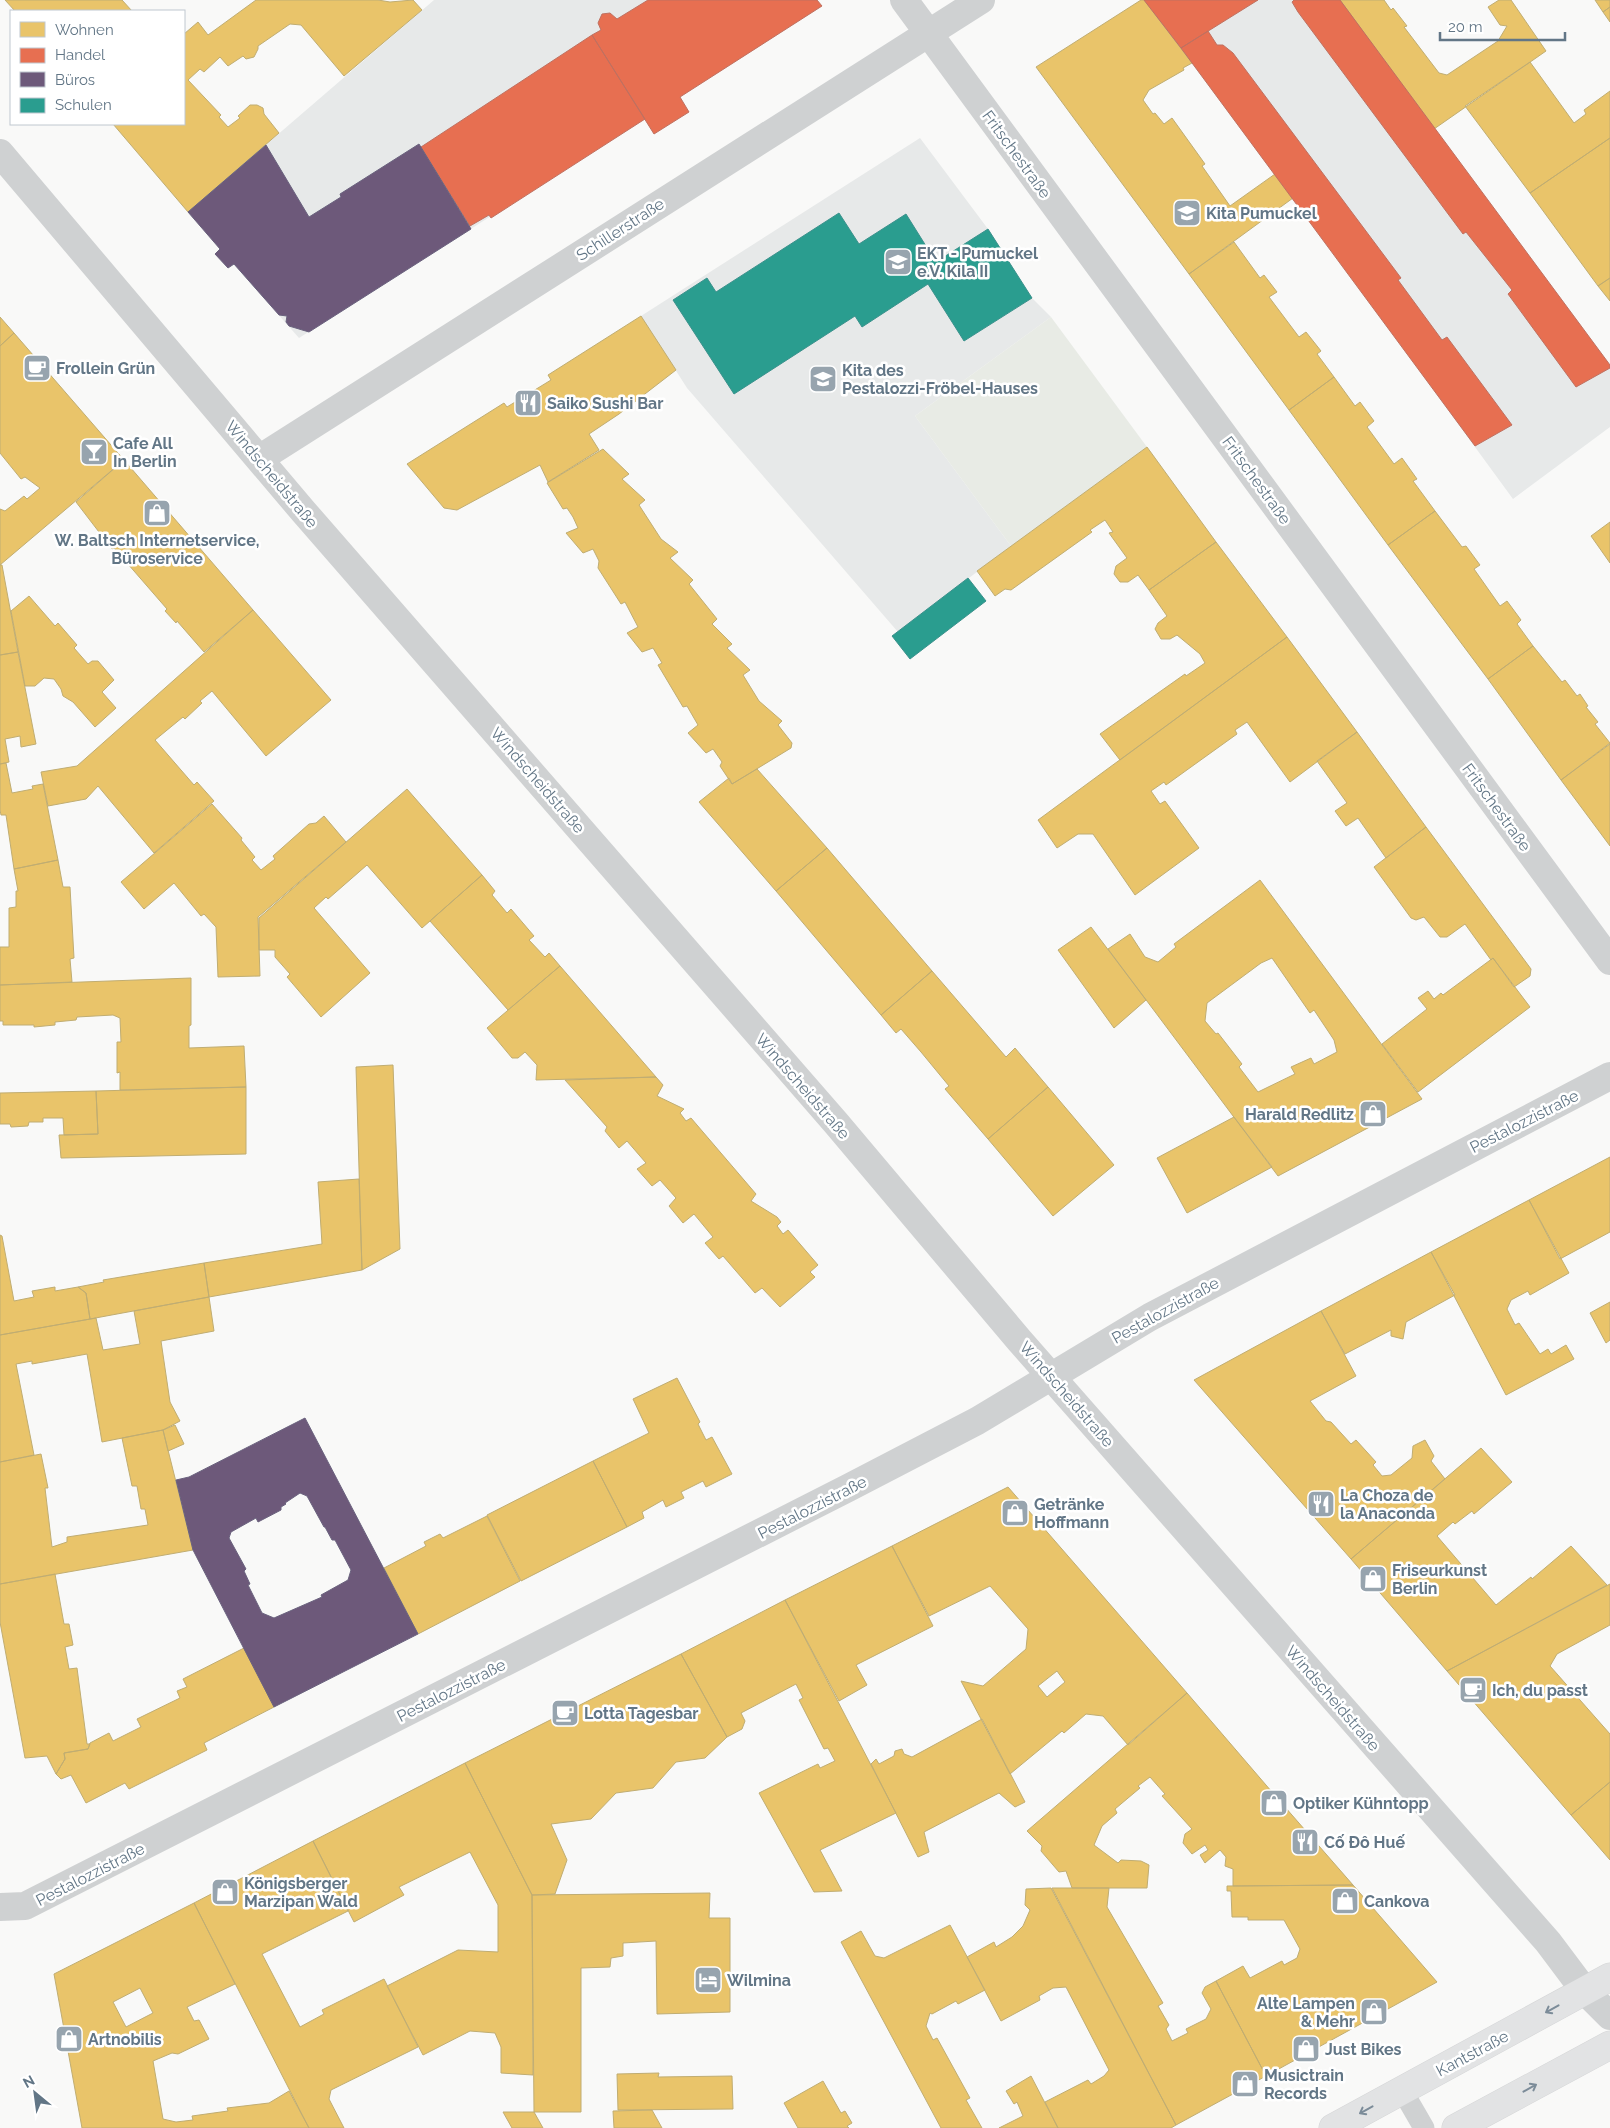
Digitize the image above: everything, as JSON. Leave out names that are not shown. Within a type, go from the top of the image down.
[{"type":"main road","name":"Kantstraße","points":[[1333,2128],[1610,1977]]},
{"type":"main road","points":[[1456,2128],[1610,2045]]},
{"type":"street","name":"Fritschestraße","points":[[904,0],[1610,961]]},
{"type":"street","name":"Schillerstraße","points":[[259,458],[981,0]]},
{"type":"street","name":"Windscheidstraße","points":[[0,153],[259,458],[836,1122],[1052,1377],[1548,1942],[1584,1990],[1610,2016]]},
{"type":"street","name":"Pestalozzistraße","points":[[0,1907],[26,1906],[848,1488],[977,1421],[1150,1317],[1610,1076]]},
{"type":"lane","points":[[1402,2090],[1424,2128]]},
{"type":"shaded area","points":[[434,0],[817,0],[822,6],[299,338],[188,212]]},
{"type":"shaded area","points":[[1144,0],[1340,0],[1610,365],[1610,427],[1513,499],[1293,198]]},
{"type":"shaded area","name":"Kita des Pestalozzi-Fröbel-Hauses","points":[[920,138],[988,229],[1032,298],[1051,317],[915,416],[1011,546],[898,632],[687,388],[641,316]]},
{"type":"shaded area","points":[[1051,317],[1147,447],[1011,546],[915,416]]},
{"type":"building: Wohnen","points":[[5,0],[122,0],[131,10],[14,10]]},
{"type":"building: Wohnen","points":[[256,0],[378,0],[390,2],[413,0],[422,10],[344,76],[301,25],[290,24],[258,46],[254,57],[246,59],[243,56],[228,66],[220,57],[204,72],[200,69],[188,80],[221,115],[219,117],[228,127],[240,118],[238,116],[250,105],[257,105],[263,108],[264,114],[279,133],[188,212],[114,125],[185,125],[185,33],[198,22],[208,35]]},
{"type":"building: Wohnen","points":[[1141,0],[1144,0],[1192,63],[1183,68],[1184,70],[1149,90],[1143,100],[1153,114],[1155,113],[1164,124],[1172,118],[1205,164],[1202,166],[1230,206],[1275,174],[1293,198],[1189,274],[1036,67]]},
{"type":"building: Wohnen","points":[[1340,0],[1384,0],[1407,26],[1404,27],[1439,73],[1447,75],[1498,41],[1507,26],[1500,25],[1488,7],[1499,0],[1511,0],[1546,51],[1434,129]]},
{"type":"building: Wohnen","points":[[1595,0],[1610,0],[1610,7],[1603,12]]},
{"type":"building: Wohnen","points":[[1610,7],[1610,22],[1603,12]]},
{"type":"building: Wohnen","points":[[1530,62],[1574,123],[1586,114],[1584,110],[1610,91],[1610,138],[1530,193],[1465,106]]},
{"type":"building: Wohnen","points":[[1610,138],[1610,278],[1598,286],[1530,193]]},
{"type":"building: Wohnen","points":[[1234,242],[1260,278],[1264,275],[1277,292],[1269,297],[1299,337],[1306,332],[1321,351],[1317,354],[1334,377],[1289,410],[1189,274]]},
{"type":"building: Wohnen","points":[[1610,278],[1610,301],[1598,286]]},
{"type":"building: Wohnen","points":[[641,316],[676,370],[619,414],[589,434],[599,450],[548,482],[540,465],[457,510],[444,508],[407,464],[504,403],[507,407],[551,380],[548,375]]},
{"type":"building: Wohnen","points":[[0,317],[14,333],[0,346]]},
{"type":"building: Wohnen","points":[[14,333],[124,460],[0,565],[0,509],[5,511],[24,496],[27,499],[40,488],[25,477],[21,479],[0,453],[0,346]]},
{"type":"building: Wohnen","points":[[1334,377],[1355,406],[1360,402],[1374,421],[1367,427],[1394,464],[1402,458],[1417,479],[1413,481],[1435,511],[1388,545],[1289,410]]},
{"type":"building: Wohnen","points":[[1147,447],[1216,542],[1149,590],[1138,575],[1128,582],[1120,582],[1114,574],[1116,566],[1127,558],[1109,533],[1113,532],[1105,520],[1090,530],[1092,532],[1011,590],[1005,589],[995,596],[977,571]]},
{"type":"building: Wohnen","points":[[603,449],[629,474],[622,479],[645,500],[639,505],[661,539],[678,552],[670,558],[693,580],[689,584],[717,619],[712,624],[732,644],[727,648],[750,670],[743,675],[759,701],[782,721],[778,725],[792,743],[791,748],[732,784],[720,766],[722,762],[713,749],[706,753],[688,733],[698,725],[687,706],[683,707],[658,665],[662,663],[653,648],[642,652],[627,633],[638,627],[625,602],[621,604],[598,568],[599,561],[593,549],[583,553],[566,533],[578,528],[567,508],[563,509],[547,483]]},
{"type":"building: Wohnen","points":[[124,460],[253,610],[204,652],[177,621],[176,623],[165,611],[167,609],[114,548],[112,549],[76,502]]},
{"type":"building: Wohnen","points":[[1435,511],[1462,547],[1466,546],[1480,565],[1474,569],[1500,606],[1507,601],[1521,620],[1517,624],[1533,646],[1488,679],[1388,545]]},
{"type":"building: Wohnen","points":[[1610,522],[1610,563],[1591,536]]},
{"type":"building: Wohnen","points":[[1216,542],[1287,637],[1120,760],[1100,734],[1185,674],[1186,676],[1205,663],[1200,654],[1177,635],[1170,639],[1161,639],[1155,629],[1158,623],[1167,616],[1149,590]]},
{"type":"building: Wohnen","points":[[0,565],[2,565],[18,652],[0,655]]},
{"type":"building: Wohnen","points":[[29,596],[55,626],[58,623],[77,645],[74,648],[88,664],[92,661],[98,661],[114,680],[102,692],[116,708],[95,727],[73,702],[63,696],[61,689],[54,679],[44,678],[35,686],[25,686],[11,611]]},
{"type":"building: Wohnen","points":[[253,610],[331,700],[266,756],[212,691],[200,701],[202,703],[185,719],[183,717],[155,740],[194,785],[197,782],[214,801],[154,853],[98,786],[86,799],[48,806],[41,772],[77,766]]},
{"type":"building: Wohnen","points":[[1287,637],[1357,732],[1290,782],[1247,722],[1235,730],[1237,734],[1166,785],[1164,782],[1151,791],[1160,804],[1165,801],[1199,848],[1135,895],[1093,834],[1078,834],[1057,848],[1038,820]]},
{"type":"building: Wohnen","points":[[1533,646],[1562,682],[1565,680],[1577,696],[1580,694],[1588,706],[1586,707],[1598,722],[1595,724],[1610,743],[1561,780],[1488,679]]},
{"type":"building: Wohnen","points":[[18,652],[36,744],[21,747],[20,736],[5,739],[9,762],[0,764],[0,655]]},
{"type":"building: Wohnen","points":[[1357,732],[1426,827],[1386,858],[1358,818],[1346,826],[1335,811],[1347,803],[1317,761]]},
{"type":"building: Wohnen","points":[[1610,744],[1610,846],[1561,780]]},
{"type":"building: Wohnen","points":[[6,763],[12,793],[33,789],[32,786],[43,784],[58,860],[14,869],[6,815],[1,815],[0,810],[0,764]]},
{"type":"building: Wohnen","points":[[757,769],[827,848],[776,891],[699,802],[729,778],[732,784]]},
{"type":"building: Wohnen","points":[[407,789],[482,875],[422,928],[367,865],[328,899],[326,897],[314,908],[370,973],[321,1017],[287,977],[290,974],[275,957],[275,950],[259,950],[259,918]]},
{"type":"building: Wohnen","points":[[212,804],[242,838],[241,840],[255,857],[252,860],[261,870],[275,859],[273,856],[309,824],[316,823],[324,816],[346,842],[258,917],[260,976],[218,977],[216,927],[204,914],[201,916],[174,883],[144,909],[121,882]]},
{"type":"building: Wohnen","points":[[1426,827],[1531,969],[1530,976],[1514,987],[1493,958],[1491,960],[1465,924],[1447,937],[1440,937],[1424,917],[1416,920],[1411,918],[1374,867]]},
{"type":"building: Wohnen","points":[[827,848],[932,971],[881,1015],[776,891]]},
{"type":"building: Wohnen","points":[[58,860],[63,887],[70,887],[74,958],[70,959],[72,982],[0,985],[0,947],[9,947],[9,908],[16,907],[16,891],[18,891],[14,869]]},
{"type":"building: Wohnen","points":[[482,875],[495,891],[492,895],[507,913],[511,909],[534,936],[529,940],[545,957],[549,953],[560,966],[508,1010],[430,921]]},
{"type":"building: Wohnen","points":[[1260,880],[1422,1099],[1278,1176],[1108,949],[1130,934],[1145,957],[1158,962],[1176,947],[1174,944]],"holes":[[[1272,958],[1310,1013],[1314,1010],[1334,1040],[1337,1052],[1314,1064],[1311,1058],[1291,1067],[1295,1074],[1258,1092],[1239,1067],[1242,1064],[1218,1033],[1216,1034],[1205,1021],[1207,1003],[1261,963]]]},
{"type":"building: Wohnen","points":[[1091,927],[1146,1000],[1114,1028],[1058,950]]},
{"type":"building: Wohnen","points":[[1493,958],[1530,1007],[1418,1092],[1382,1044],[1427,1009],[1418,998],[1428,991],[1434,999],[1441,993],[1443,995]]},
{"type":"building: Wohnen","points":[[560,966],[656,1077],[536,1080],[537,1065],[525,1052],[518,1058],[512,1058],[487,1028]]},
{"type":"building: Wohnen","points":[[932,971],[1006,1057],[1015,1048],[1048,1087],[988,1139],[945,1089],[949,1086],[921,1052],[901,1029],[896,1033],[881,1015]]},
{"type":"building: Wohnen","points":[[191,978],[189,1048],[244,1046],[246,1087],[120,1090],[120,1072],[117,1073],[117,1042],[121,1042],[120,1018],[113,1015],[77,1017],[76,1020],[55,1022],[55,1025],[34,1027],[34,1025],[3,1025],[3,1021],[0,1021],[0,985]]},
{"type":"building: Wohnen","points":[[393,1065],[400,1249],[362,1270],[356,1067]]},
{"type":"building: Wohnen","points":[[656,1077],[663,1085],[657,1096],[684,1109],[680,1113],[686,1121],[691,1118],[756,1194],[751,1201],[777,1217],[781,1222],[777,1226],[783,1234],[788,1230],[818,1265],[810,1272],[815,1277],[780,1307],[762,1288],[755,1293],[723,1256],[719,1259],[705,1243],[713,1237],[694,1214],[683,1223],[669,1206],[676,1198],[660,1180],[652,1186],[637,1169],[646,1163],[627,1141],[619,1148],[605,1131],[607,1127],[565,1080]]},
{"type":"building: Wohnen","points":[[246,1087],[246,1154],[61,1158],[59,1135],[98,1134],[96,1091]]},
{"type":"building: Wohnen","points":[[1048,1087],[1114,1165],[1053,1216],[988,1139]]},
{"type":"building: Wohnen","points":[[96,1091],[98,1134],[64,1135],[63,1118],[43,1118],[43,1122],[29,1122],[28,1126],[11,1127],[10,1124],[0,1124],[0,1093]]},
{"type":"building: Wohnen","points":[[1234,1117],[1272,1167],[1187,1213],[1157,1158]]},
{"type":"building: Wohnen","points":[[1610,1157],[1610,1232],[1560,1259],[1529,1200]]},
{"type":"building: Wohnen","points":[[359,1179],[362,1270],[209,1297],[204,1263],[322,1244],[318,1182]]},
{"type":"building: Wohnen","points":[[1529,1200],[1569,1273],[1530,1295],[1528,1291],[1511,1300],[1507,1309],[1515,1325],[1519,1323],[1540,1354],[1548,1349],[1551,1354],[1566,1345],[1574,1359],[1506,1395],[1431,1252]]},
{"type":"building: Wohnen","points":[[0,1235],[2,1236],[14,1301],[34,1297],[32,1291],[55,1287],[55,1291],[78,1287],[86,1293],[90,1319],[0,1335]]},
{"type":"building: Wohnen","points":[[1431,1252],[1455,1295],[1406,1322],[1403,1339],[1391,1336],[1391,1330],[1345,1354],[1321,1311]]},
{"type":"building: Wohnen","points":[[204,1263],[209,1297],[90,1319],[86,1293],[78,1287],[104,1282],[103,1280]]},
{"type":"building: Wohnen","points":[[209,1297],[214,1331],[161,1341],[170,1402],[180,1421],[163,1430],[102,1442],[87,1354],[32,1364],[32,1361],[16,1364],[34,1455],[0,1462],[0,1335],[96,1318],[103,1350],[140,1344],[134,1311]]},
{"type":"building: Wohnen","points":[[1610,1302],[1610,1340],[1606,1343],[1590,1313]]},
{"type":"building: Wohnen","points":[[1321,1311],[1356,1376],[1310,1401],[1326,1421],[1331,1422],[1351,1444],[1356,1440],[1376,1462],[1373,1465],[1382,1476],[1391,1475],[1412,1458],[1413,1446],[1425,1440],[1434,1456],[1431,1461],[1445,1479],[1351,1559],[1194,1380]]},
{"type":"building: Wohnen","points":[[677,1378],[700,1422],[698,1424],[706,1440],[712,1437],[732,1474],[706,1487],[703,1481],[681,1492],[684,1498],[666,1507],[663,1500],[642,1512],[644,1518],[627,1527],[593,1461],[649,1433],[633,1399]]},
{"type":"building: Wohnen","points":[[175,1425],[184,1444],[168,1451],[163,1430]]},
{"type":"building: Wohnen","points":[[163,1430],[193,1550],[0,1584],[0,1462],[41,1454],[48,1488],[45,1488],[52,1547],[67,1542],[67,1537],[148,1525],[145,1509],[141,1509],[137,1486],[132,1486],[122,1438]]},
{"type":"building: Wohnen","points":[[1481,1448],[1512,1482],[1474,1514],[1472,1511],[1455,1524],[1453,1522],[1437,1536],[1496,1605],[1531,1577],[1532,1579],[1571,1546],[1607,1585],[1447,1671],[1351,1559]]},
{"type":"building: Wohnen","points":[[593,1461],[627,1527],[521,1581],[487,1515]]},
{"type":"building: Wohnen","points":[[1008,1487],[1187,1693],[1128,1745],[1103,1716],[1086,1714],[1064,1733],[1062,1731],[1010,1774],[961,1681],[983,1686],[1026,1649],[1028,1629],[990,1586],[929,1616],[892,1546]],"holes":[[[1057,1671],[1065,1682],[1047,1697],[1038,1686]]]},
{"type":"building: Wohnen","points":[[487,1516],[520,1581],[418,1634],[384,1568],[426,1546],[424,1542],[440,1534],[443,1538]]},
{"type":"building: Wohnen","points":[[892,1546],[933,1626],[856,1665],[867,1685],[839,1701],[785,1600]]},
{"type":"building: Wohnen","points":[[55,1574],[64,1624],[69,1624],[73,1645],[65,1647],[69,1669],[77,1668],[87,1744],[90,1744],[88,1749],[64,1753],[65,1759],[56,1774],[47,1756],[25,1758],[0,1622],[0,1584]]},
{"type":"building: Wohnen","points":[[1610,1584],[1610,1625],[1557,1654],[1550,1666],[1610,1734],[1610,1782],[1571,1815],[1447,1671]]},
{"type":"building: Wohnen","points":[[785,1600],[896,1813],[820,1850],[842,1891],[814,1892],[759,1793],[818,1764],[820,1768],[835,1761],[828,1748],[824,1749],[799,1700],[803,1698],[796,1684],[741,1713],[745,1721],[742,1729],[727,1737],[681,1654]]},
{"type":"building: Wohnen","points":[[244,1648],[274,1707],[204,1743],[207,1750],[129,1789],[125,1783],[86,1803],[71,1775],[61,1779],[56,1774],[65,1759],[64,1753],[88,1749],[90,1743],[109,1733],[113,1741],[141,1727],[137,1719],[180,1698],[177,1691],[187,1687],[183,1679]]},
{"type":"building: Wohnen","points":[[681,1654],[727,1737],[705,1758],[676,1762],[653,1788],[616,1793],[591,1819],[551,1824],[567,1860],[555,1894],[532,1895],[465,1763]]},
{"type":"building: Wohnen","points":[[1187,1693],[1353,1885],[1233,1886],[1233,1869],[1225,1866],[1226,1857],[1220,1850],[1205,1863],[1200,1855],[1208,1850],[1205,1845],[1192,1854],[1183,1843],[1185,1834],[1192,1829],[1162,1796],[1165,1794],[1150,1777],[1115,1809],[1117,1813],[1102,1826],[1094,1845],[1118,1863],[1121,1860],[1141,1861],[1149,1865],[1147,1888],[1072,1888],[1066,1871],[1059,1872],[1041,1851],[1042,1846],[1027,1831]]},
{"type":"building: Wohnen","points":[[982,1719],[1025,1802],[1015,1807],[999,1793],[924,1832],[929,1852],[918,1857],[871,1764],[876,1759],[879,1764],[894,1756],[895,1751],[902,1749],[904,1754],[912,1757]]},
{"type":"building: Wohnen","points":[[465,1763],[532,1895],[533,2075],[501,2073],[501,2047],[495,2033],[470,2031],[423,2055],[387,1986],[458,1950],[498,1952],[498,1905],[470,1852],[399,1887],[404,1895],[354,1922],[313,1841]]},
{"type":"building: Wohnen","points":[[1610,1782],[1610,1860],[1571,1815]]},
{"type":"building: Wohnen","points":[[313,1841],[348,1911],[262,1954],[300,2027],[324,2014],[322,2010],[384,1979],[418,2047],[331,2090],[329,2099],[344,2128],[309,2128],[194,1903]]},
{"type":"building: Wohnen","points":[[1353,1885],[1437,1982],[1266,2076],[1216,1981],[1243,1966],[1250,1978],[1282,1961],[1284,1965],[1297,1958],[1300,1949],[1284,1920],[1248,1920],[1248,1917],[1232,1917],[1231,1891],[1227,1891],[1227,1886]]},
{"type":"building: Wohnen","points":[[1051,1888],[1176,2125],[1171,2128],[1058,2128],[1045,2102],[1088,2080],[1091,2084],[1104,2076],[1109,2070],[1066,1987],[1053,1988],[1039,1996],[1040,2000],[1001,2021],[967,1957],[994,1942],[996,1947],[1012,1937],[1023,1926],[1030,1910],[1025,1905],[1026,1889]]},
{"type":"building: Wohnen","points":[[1052,1888],[1109,1888],[1107,1907],[1163,2003],[1158,2006],[1169,2025],[1166,2029],[1172,2041],[1188,2033],[1186,2029],[1206,2019],[1211,2009],[1202,1993],[1205,1987],[1216,1981],[1266,2076],[1176,2125]]},
{"type":"building: Wohnen","points":[[710,1893],[709,1918],[730,1918],[730,2012],[657,2014],[656,1941],[623,1943],[623,1956],[611,1958],[610,1967],[581,1968],[581,2112],[534,2112],[532,1895]]},
{"type":"building: Wohnen","points":[[194,1903],[235,1984],[187,2007],[194,2021],[199,2020],[209,2039],[178,2054],[172,2053],[153,2061],[163,2119],[176,2122],[193,2120],[192,2116],[228,2111],[227,2108],[269,2103],[289,2091],[309,2128],[82,2128],[54,1974]],"holes":[[[140,1988],[153,2013],[126,2027],[113,2002]]]},
{"type":"building: Wohnen","points":[[950,1925],[985,1990],[958,2004],[956,2001],[932,2014],[930,2013],[926,2026],[933,2040],[937,2038],[970,2098],[966,2100],[982,2128],[941,2128],[841,1942],[861,1931],[875,1956],[884,1958]]},
{"type":"building: Wohnen","points":[[659,2073],[658,2077],[732,2076],[733,2109],[618,2110],[617,2074]]},
{"type":"building: Wohnen","points":[[1031,2076],[1058,2128],[999,2128],[1023,2116],[1017,2102],[1014,2104],[1006,2091]]},
{"type":"building: Wohnen","points":[[823,2081],[841,2113],[845,2111],[852,2123],[847,2126],[849,2128],[798,2128],[784,2103]]},
{"type":"building: Wohnen","points":[[652,2110],[662,2128],[614,2128],[613,2111]]},
{"type":"building: Wohnen","points":[[503,2112],[534,2112],[543,2128],[512,2128]]},
{"type":"building: Handel","points":[[648,0],[817,0],[822,6],[680,97],[689,112],[654,134],[592,35],[601,30],[598,23],[602,14],[610,13],[617,19]]},
{"type":"building: Handel","points":[[1144,0],[1258,0],[1181,48]]},
{"type":"building: Handel","points":[[1294,0],[1340,0],[1610,365],[1610,368],[1576,387],[1508,294],[1512,290],[1466,232],[1463,234],[1298,12],[1292,2]]},
{"type":"building: Handel","points":[[1208,31],[1217,45],[1223,45],[1233,53],[1401,278],[1398,280],[1442,340],[1447,337],[1512,425],[1475,446],[1181,48]]},
{"type":"building: Handel","points":[[592,35],[645,119],[491,218],[489,215],[470,226],[421,147]]},
{"type":"building: Büros","points":[[419,144],[471,229],[309,332],[289,326],[286,322],[287,316],[279,315],[234,264],[228,268],[215,254],[220,249],[188,212],[266,145],[309,217],[341,197],[340,194]]},
{"type":"building: Büros","points":[[305,1418],[418,1634],[274,1707],[193,1550],[176,1480],[189,1477]],"holes":[[[300,1493],[307,1496],[332,1540],[335,1540],[351,1570],[348,1580],[321,1595],[322,1597],[274,1618],[262,1613],[248,1585],[250,1584],[244,1571],[246,1569],[229,1538],[231,1532],[256,1518],[258,1522],[281,1510],[285,1503]]]},
{"type":"building: Schulen","points":[[839,213],[859,244],[906,214],[936,262],[988,229],[1032,298],[964,341],[928,284],[862,327],[855,316],[734,394],[673,300],[707,278],[716,292]]},
{"type":"building: Schulen","points":[[968,578],[986,601],[910,659],[892,636]]},
{"type":"place","name":"Kita Pumuckel","points":[[1187,213]]},
{"type":"place","name":"EKT - Pumuckel e.V. Kila II","points":[[898,262]]},
{"type":"place","name":"Frollein Grün","points":[[37,368]]},
{"type":"place","name":"Kita des Pestalozzi-Fröbel-Hauses","points":[[823,379]]},
{"type":"place","name":"Saiko Sushi Bar","points":[[528,403]]},
{"type":"place","name":"Cafe All In Berlin","points":[[94,452]]},
{"type":"place","name":"W. Baltsch Internetservice, Büroservice","points":[[157,513]]},
{"type":"place","name":"Harald Redlitz","points":[[1373,1114]]},
{"type":"place","name":"La Choza de la Anaconda","points":[[1321,1504]]},
{"type":"place","name":"Getränke Hoffmann","points":[[1015,1513]]},
{"type":"place","name":"Friseurkunst Berlin","points":[[1373,1579]]},
{"type":"place","name":"Ich, du passt","points":[[1473,1690]]},
{"type":"place","name":"Lotta Tagesbar","points":[[565,1713]]},
{"type":"place","name":"Optiker Kühntopp","points":[[1274,1803]]},
{"type":"place","name":"Cố Đô Huế","points":[[1305,1842]]},
{"type":"place","name":"Königsberger Marzipan Wald","points":[[225,1892]]},
{"type":"place","name":"Cankova","points":[[1345,1901]]},
{"type":"place","name":"Wilmina","points":[[708,1980]]},
{"type":"place","name":"Alte Lampen & Mehr","points":[[1374,2012]]},
{"type":"place","name":"Artnobilis","points":[[69,2039]]},
{"type":"place","name":"Just Bikes","points":[[1306,2049]]},
{"type":"place","name":"Musictrain Records","points":[[1245,2084]]}]
